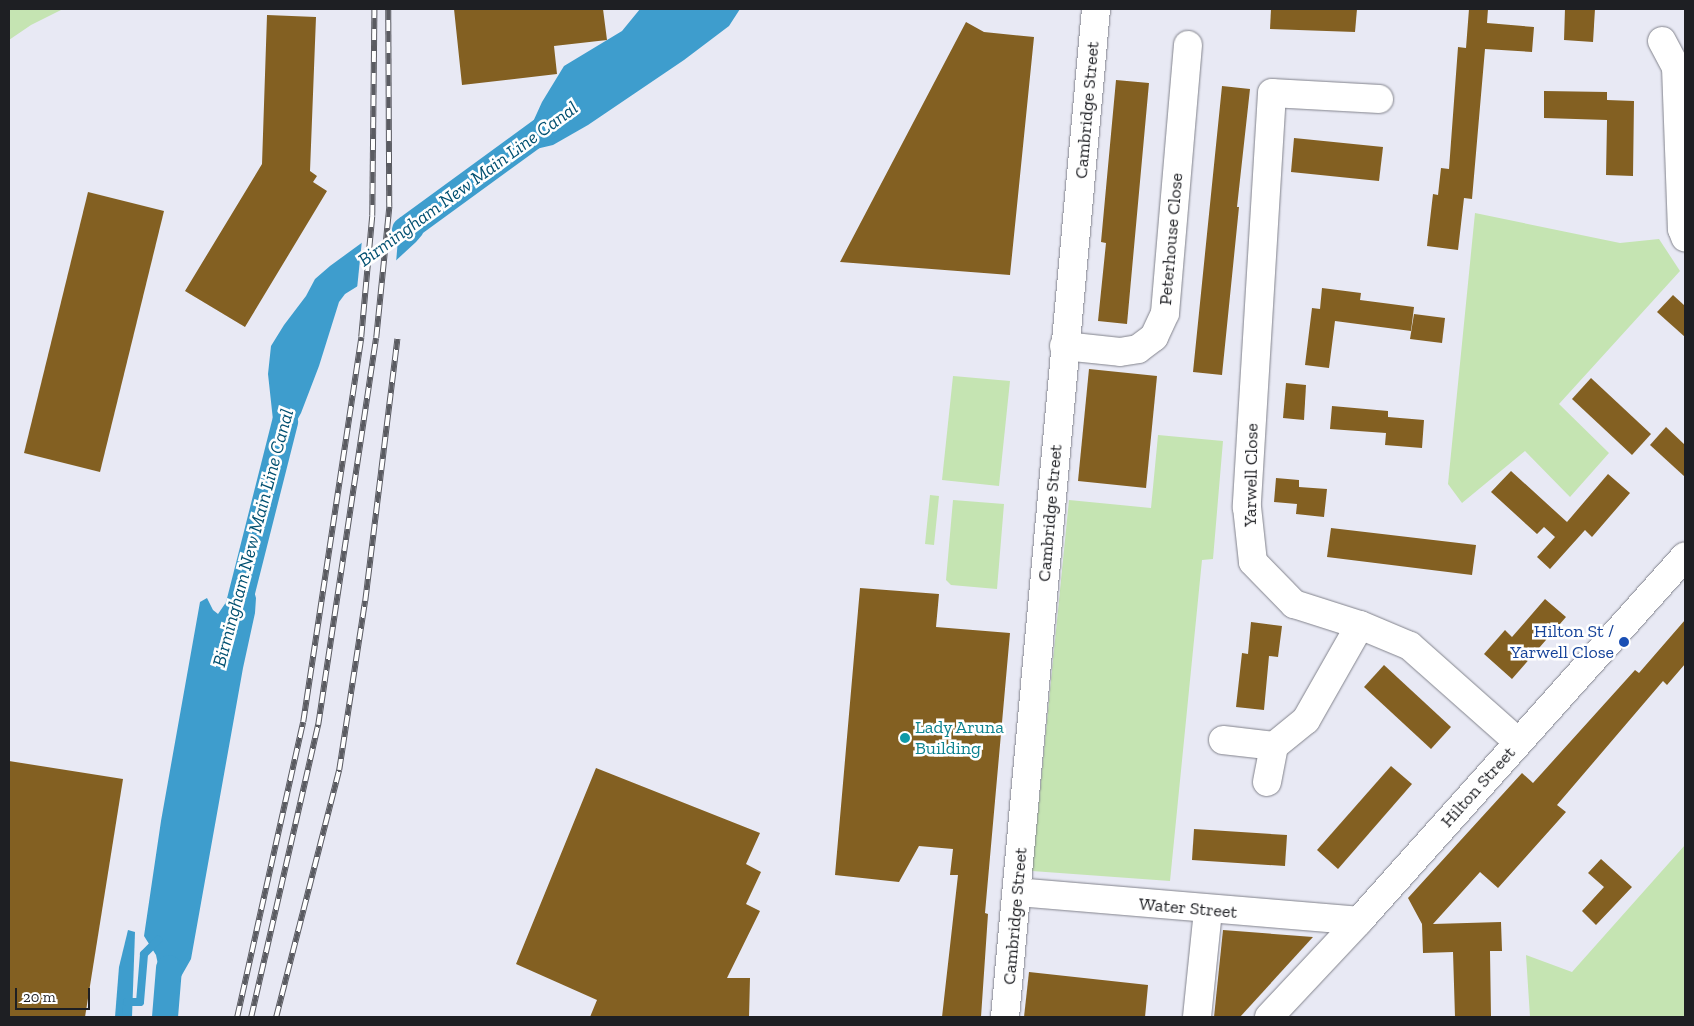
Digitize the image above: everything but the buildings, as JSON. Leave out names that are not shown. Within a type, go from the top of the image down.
[{"type":"street","name":"Cambridge Street","points":[[1005,1017],[1064,346],[1096,9]]},
{"type":"street","points":[[1662,42],[1676,67],[1682,229],[1685,237]]},
{"type":"street","name":"Peterhouse Close","points":[[1064,346],[1120,352],[1138,349],[1154,337],[1165,312],[1188,45]]},
{"type":"street","name":"Yarwell Close","points":[[1379,99],[1272,92],[1247,507],[1252,562],[1294,604],[1360,625],[1410,646],[1518,742]]},
{"type":"street","name":"Hilton Street","points":[[1270,1017],[1685,556]]},
{"type":"street","points":[[1267,782],[1274,746],[1306,720],[1360,625]]},
{"type":"street","points":[[1223,740],[1274,746]]},
{"type":"street","name":"Water Street","points":[[1017,892],[1208,910],[1358,921]]},
{"type":"street","points":[[1197,1017],[1208,910]]},
{"type":"green space","points":[[9,9],[63,9],[31,25],[9,40]]},
{"type":"green space","points":[[1475,213],[1620,243],[1659,239],[1680,271],[1559,404],[1609,453],[1570,497],[1525,451],[1462,503],[1448,484]]},
{"type":"green space","points":[[953,376],[1010,381],[999,486],[942,480]]},
{"type":"green space","points":[[1158,435],[1223,441],[1213,559],[1202,560],[1170,881],[1032,871],[1069,500],[1151,508]]},
{"type":"green space","points":[[930,495],[939,496],[934,545],[925,544]]},
{"type":"green space","points":[[953,500],[1004,504],[997,589],[951,585],[946,580]]},
{"type":"green space","points":[[1685,845],[1685,1017],[1530,1017],[1526,955],[1572,972]]},
{"type":"water","points":[[640,9],[740,9],[729,26],[684,60],[588,125],[553,145],[536,149],[522,146],[542,102],[564,66],[622,31]]},
{"type":"water","points":[[434,208],[422,235],[416,242],[390,266],[345,294],[339,302],[319,366],[301,413],[277,457],[268,374],[271,346],[284,325],[306,296],[315,279],[330,266],[393,220]]},
{"type":"water","points":[[248,570],[256,598],[255,613],[243,668],[191,959],[166,1003],[156,955],[144,936],[161,821],[200,602],[207,598],[213,610],[218,614]]},
{"type":"water","points":[[128,930],[135,932],[132,1017],[115,1017],[119,967]]},
{"type":"pier","points":[[400,215],[396,263],[357,289],[362,240],[392,218]]},
{"type":"waterway","name":"Birmingham New Main Line Canal","points":[[405,230],[549,125]]},
{"type":"waterway","name":"Birmingham New Main Line Canal","points":[[239,604],[285,422]]},
{"type":"waterway","points":[[126,1017],[127,1002],[140,1002],[144,954],[158,940]]},
{"type":"waterway","name":"Birmingham New Main Line Canal","points":[[165,1017],[169,968]]},
{"type":"railway","points":[[237,1017],[303,722],[361,337],[372,216],[374,9]]},
{"type":"railway","points":[[251,1017],[318,725],[376,338],[389,207],[388,9]]},
{"type":"railway","points":[[276,1017],[339,770],[365,601],[397,339]]},
{"type":"place","name":"Hilton St / Yarwell Close","points":[[1624,642]]},
{"type":"place","name":"Lady Aruna Building","points":[[905,738]]}]
